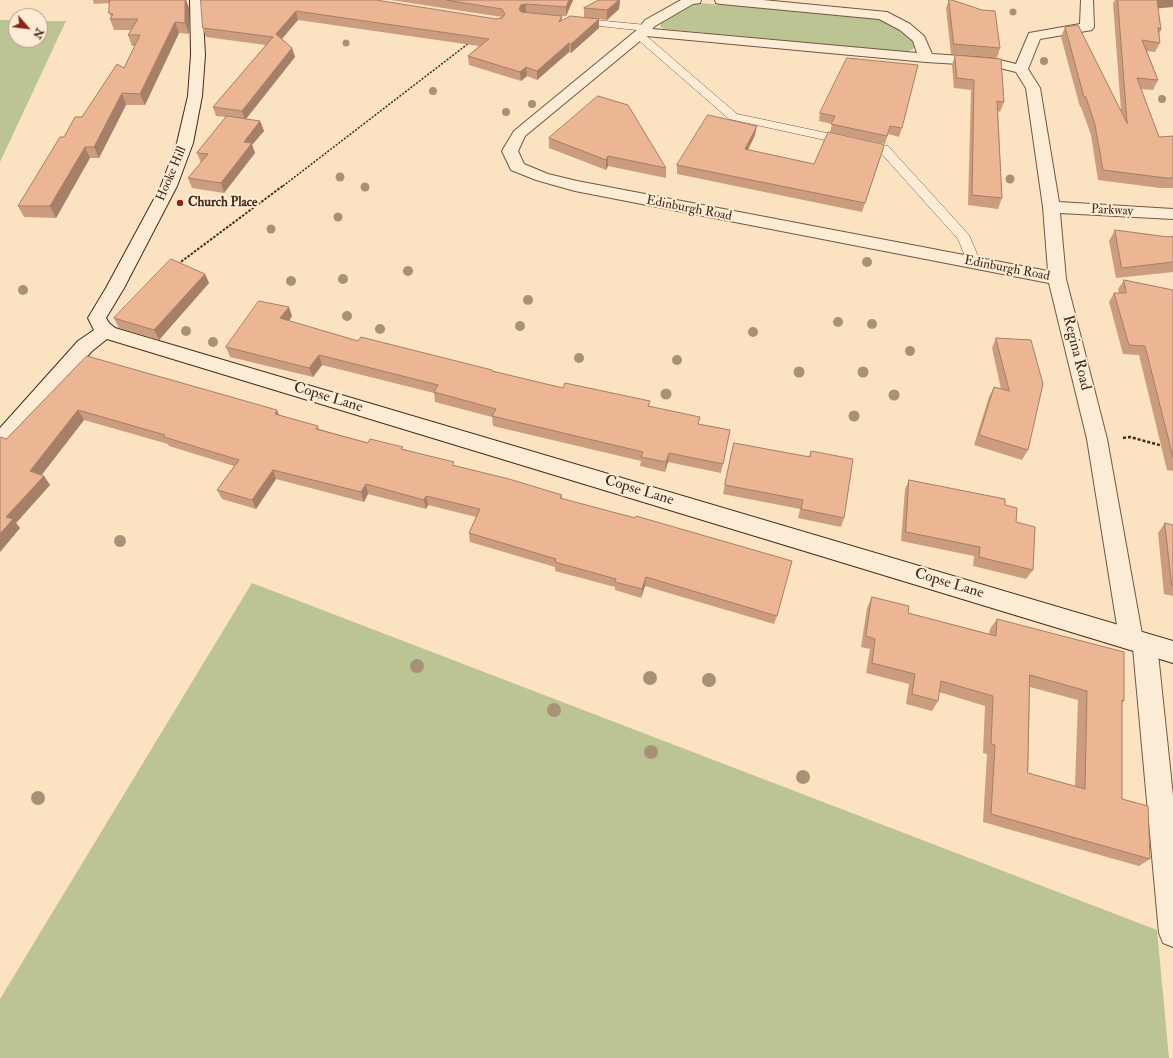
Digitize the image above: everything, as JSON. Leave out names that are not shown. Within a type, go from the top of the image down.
[{"type":"street","name":"Hooke Hill","points":[[105,331],[97,318],[115,288],[169,186],[185,143],[195,96],[198,55],[196,0]]},
{"type":"street","name":"Edinburgh Road","points":[[695,0],[689,1],[650,23],[519,134],[510,151],[517,166],[542,177],[575,186],[1057,279]]},
{"type":"street","points":[[721,0],[882,15],[905,26],[919,39],[926,58]]},
{"type":"street","points":[[642,31],[926,58],[992,62],[1021,69],[1034,36],[1087,27],[1087,0]]},
{"type":"street","name":"Regina Road","points":[[1021,69],[1033,88],[1051,207],[1057,279],[1097,439],[1138,641],[1173,933]]},
{"type":"street","name":"Parkway","points":[[1051,207],[1173,214]]},
{"type":"street","points":[[0,440],[84,346],[105,331]]},
{"type":"street","name":"Copse Lane","points":[[105,331],[116,337],[216,365],[1173,652]]},
{"type":"lane","points":[[563,20],[642,31],[733,117],[884,148],[964,238],[974,263]]},
{"type":"path","points":[[177,264],[297,175],[472,40]]},
{"type":"path","points":[[1097,439],[1130,437],[1166,446]]},
{"type":"green space","points":[[700,3],[884,19],[892,23],[916,45],[913,49],[907,52],[664,29],[660,26],[662,21],[691,4]]},
{"type":"green space","points":[[0,20],[8,20],[8,48],[48,48],[48,21],[66,21],[0,162]]},
{"type":"green space","points":[[252,583],[1157,930],[1169,1058],[0,1058],[0,999]]},
{"type":"building","points":[[110,0],[185,0],[185,23],[175,22],[140,94],[122,93],[94,147],[85,147],[50,206],[18,206],[60,137],[64,137],[75,117],[82,117],[117,64],[124,68],[140,35],[128,35],[138,19],[110,19],[113,14],[109,13]]},
{"type":"building","points":[[201,0],[376,0],[496,19],[502,18],[505,14],[502,9],[446,0],[569,0],[566,7],[526,4],[521,5],[519,9],[521,12],[562,16],[559,22],[570,16],[599,19],[537,71],[526,67],[520,72],[468,56],[489,39],[296,11],[276,34],[292,48],[242,111],[213,107],[273,37],[203,28]]},
{"type":"building","points":[[599,0],[619,0],[607,10],[584,8]]},
{"type":"building","points":[[949,0],[982,10],[995,11],[1000,48],[954,44]]},
{"type":"building","points":[[1118,0],[1157,0],[1161,30],[1158,27],[1160,43],[1142,40],[1158,80],[1137,78],[1159,137],[1173,136],[1173,178],[1103,170],[1095,125],[1086,97],[1084,97],[1065,27],[1078,25],[1127,123]]},
{"type":"building","points":[[955,55],[1001,59],[1004,102],[997,101],[1002,198],[972,195],[974,80],[957,78]]},
{"type":"building","points":[[847,58],[918,65],[902,128],[890,126],[887,136],[831,124],[835,116],[820,113]]},
{"type":"building","points":[[598,96],[628,105],[666,168],[608,156],[606,160],[549,138]]},
{"type":"building","points":[[708,115],[757,126],[745,149],[814,164],[828,132],[882,144],[884,146],[865,203],[677,165]]},
{"type":"building","points":[[227,116],[260,121],[244,142],[252,143],[221,183],[188,178],[208,154],[197,153]]},
{"type":"building","points":[[1115,230],[1168,237],[1173,236],[1173,262],[1122,268]]},
{"type":"building","points":[[171,259],[205,274],[154,330],[114,318]]},
{"type":"building","points":[[1124,280],[1173,290],[1173,457],[1145,346],[1129,345],[1114,293],[1126,293]]},
{"type":"building","points":[[259,301],[289,307],[280,318],[358,341],[361,337],[563,388],[565,383],[650,401],[648,406],[700,417],[698,424],[730,430],[723,464],[669,453],[666,462],[641,457],[643,452],[492,416],[496,409],[434,392],[438,385],[319,355],[309,368],[226,347]]},
{"type":"building","points":[[996,338],[1031,340],[1043,384],[1028,450],[979,435],[994,387],[1009,391]]},
{"type":"building","points":[[87,356],[277,410],[275,414],[318,426],[316,429],[368,443],[370,439],[403,447],[401,449],[454,462],[452,465],[509,479],[562,495],[560,498],[635,518],[636,516],[792,561],[777,616],[646,577],[642,589],[615,582],[616,579],[555,562],[556,559],[469,533],[480,509],[426,496],[424,500],[366,484],[361,492],[273,470],[252,500],[217,490],[239,460],[164,437],[165,435],[78,410],[30,471],[44,476],[6,517],[13,519],[0,534],[0,438],[6,439]]},
{"type":"building","points":[[734,443],[810,457],[811,451],[853,459],[844,518],[801,509],[803,500],[725,485]]},
{"type":"building","points":[[909,480],[1005,499],[1005,505],[1017,508],[1016,522],[1035,527],[1033,570],[979,557],[980,547],[906,532]]},
{"type":"building","points":[[1165,523],[1173,525],[1173,585],[1172,585]]},
{"type":"building","points":[[872,597],[909,606],[908,613],[996,636],[997,619],[1124,652],[1124,701],[1122,700],[1122,799],[1148,806],[1150,859],[991,814],[995,745],[991,744],[993,696],[941,681],[938,701],[912,694],[915,674],[872,663],[875,639],[866,636]],"holes":[[[1030,675],[1087,691],[1085,789],[1028,773]]]},
{"type":"place","name":"Church Place","points":[[180,203]]}]
